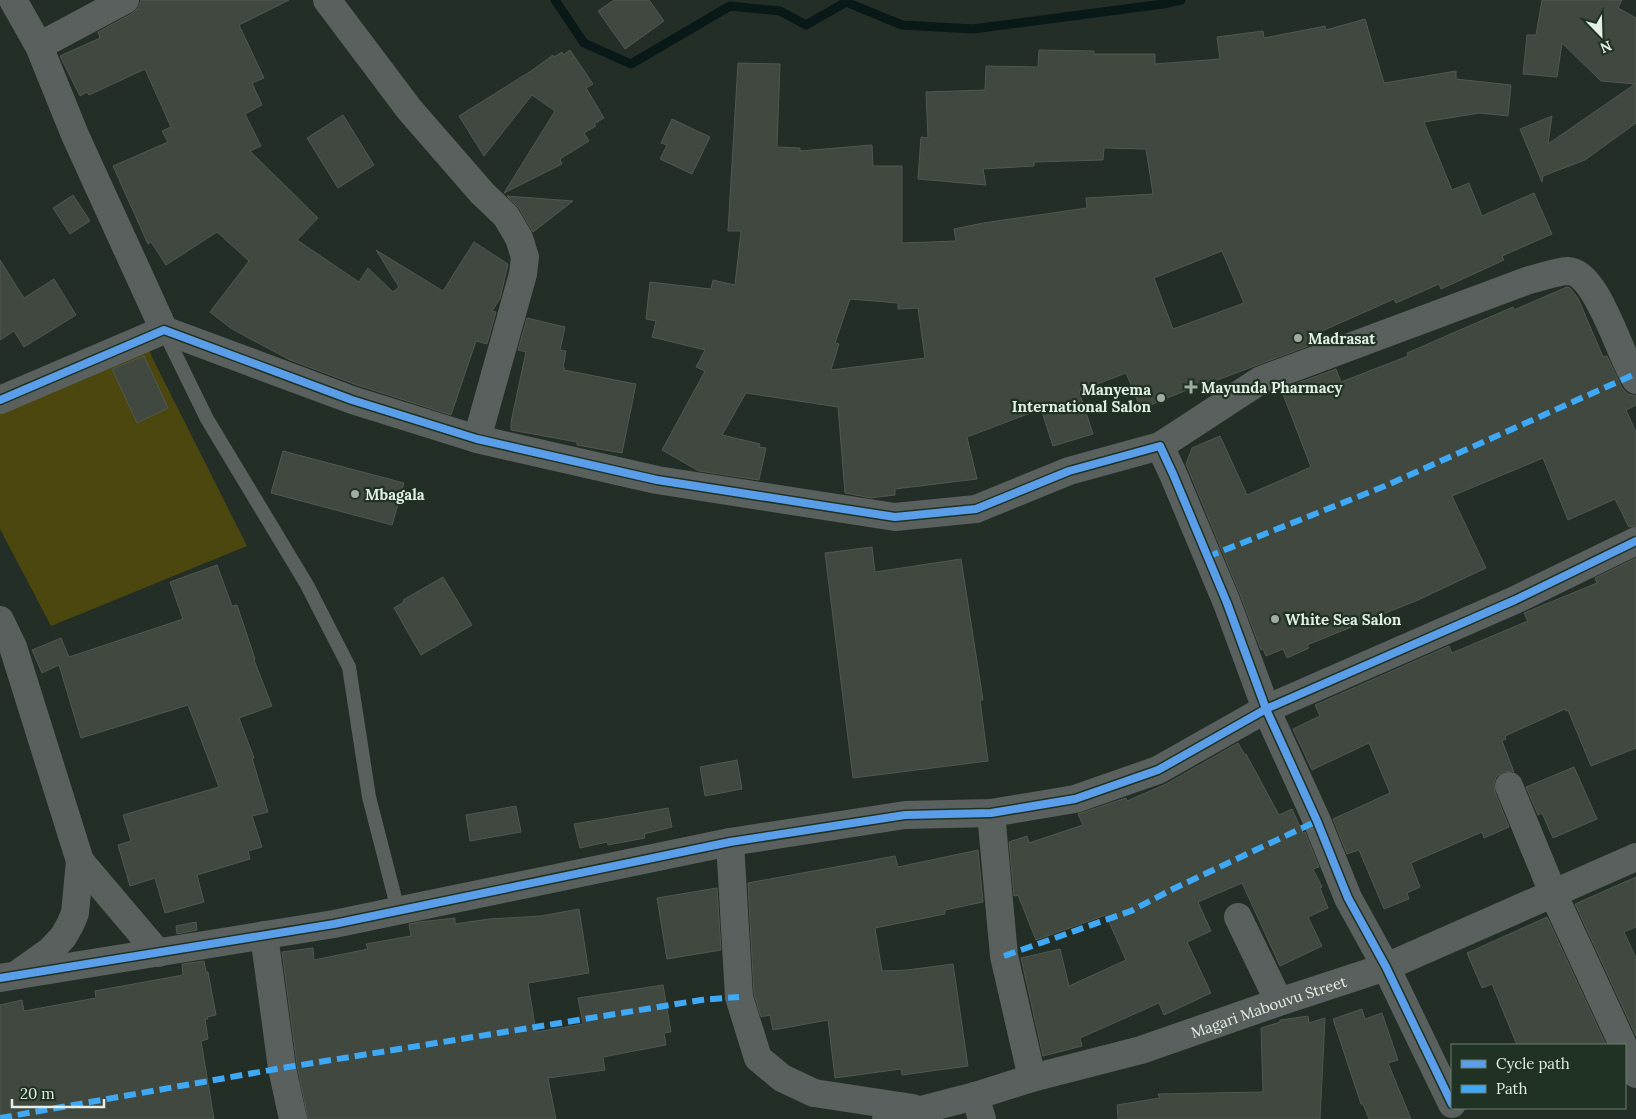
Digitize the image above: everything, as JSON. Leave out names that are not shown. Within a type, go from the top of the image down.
[{"type":"street","points":[[12,0],[39,46],[75,135],[164,330]]},
{"type":"street","points":[[39,46],[125,0]]},
{"type":"street","points":[[327,0],[409,109],[482,193],[506,216],[519,238],[525,257],[523,274],[477,439]]},
{"type":"street","points":[[0,400],[164,330],[352,400],[477,439],[656,480],[895,517],[976,509],[1068,470],[1160,446],[1261,380],[1530,280],[1568,271],[1580,275],[1589,284],[1636,380]]},
{"type":"street","points":[[1160,446],[1174,474],[1227,603],[1266,709],[1317,821],[1348,898],[1386,967],[1451,1102]]},
{"type":"street","points":[[7,977],[334,924],[730,842],[905,815],[991,813],[1075,799],[1158,770],[1266,709],[1515,600],[1636,541]]},
{"type":"street","points":[[0,620],[13,647],[80,861],[75,913],[63,937],[50,950],[7,977]]},
{"type":"street","points":[[1509,786],[1553,893],[1623,1044]]},
{"type":"street","points":[[991,813],[1004,956],[1032,1078]]},
{"type":"street","points":[[730,842],[739,997],[758,1058],[782,1078],[814,1093],[924,1110]]},
{"type":"street","name":"Magari Mabouvu Street","points":[[886,1119],[924,1110],[978,1107],[1032,1078],[1141,1050],[1386,967],[1636,857]]},
{"type":"street","points":[[80,861],[158,953]]},
{"type":"street","points":[[1238,917],[1279,1002]]},
{"type":"street","points":[[264,935],[282,1068],[293,1119]]},
{"type":"street","points":[[1626,1052],[1636,1074]]},
{"type":"lane","points":[[164,330],[207,419],[308,585],[349,667],[369,797],[398,910]]},
{"type":"shaded area","points":[[145,340],[247,546],[51,626],[0,529],[0,398]]},
{"type":"building","points":[[141,0],[289,0],[239,25],[264,78],[252,83],[262,105],[245,114],[261,146],[250,151],[318,218],[297,240],[359,282],[368,268],[393,292],[399,287],[376,250],[443,291],[474,242],[508,264],[500,299],[492,311],[496,312],[487,344],[476,341],[451,415],[357,385],[290,360],[232,329],[210,312],[249,261],[217,232],[166,265],[151,242],[148,244],[113,166],[168,142],[162,131],[171,127],[145,69],[89,95],[87,92],[80,96],[60,56],[100,38],[98,32],[133,13],[138,8]]},
{"type":"building","points":[[614,0],[649,0],[664,21],[625,49],[598,11]]},
{"type":"building","points":[[1542,0],[1622,0],[1618,8],[1636,18],[1636,123],[1585,160],[1543,176],[1542,182],[1520,129],[1552,116],[1548,144],[1635,84],[1601,81],[1562,43],[1557,77],[1523,74],[1527,35],[1536,35]]},
{"type":"building","points":[[1365,19],[1384,83],[1456,71],[1456,79],[1511,85],[1508,116],[1480,113],[1424,122],[1452,190],[1469,183],[1482,216],[1534,193],[1552,234],[1502,256],[1504,260],[1441,289],[1439,284],[1396,303],[1394,299],[1322,331],[1324,340],[1212,382],[1211,380],[1141,409],[1126,373],[1079,391],[1093,434],[1053,446],[1041,409],[967,437],[977,479],[895,489],[895,495],[871,498],[845,493],[838,407],[746,393],[722,435],[760,444],[759,447],[766,448],[759,480],[699,471],[662,450],[705,371],[696,367],[705,350],[652,337],[656,321],[646,319],[650,282],[711,289],[713,280],[735,285],[741,231],[728,231],[738,63],[780,64],[777,147],[800,148],[800,151],[872,145],[873,166],[902,166],[902,243],[956,241],[954,229],[1087,208],[1086,198],[1153,194],[1146,149],[1104,148],[1103,160],[1034,162],[1034,166],[983,169],[986,185],[918,179],[921,137],[928,138],[926,92],[985,90],[986,66],[1038,67],[1039,50],[1094,51],[1094,54],[1155,54],[1155,64],[1220,59],[1217,37],[1263,31],[1264,38],[1325,26],[1326,30]],"holes":[[[1222,251],[1244,303],[1173,329],[1154,278]],[[850,299],[898,303],[898,309],[918,308],[925,358],[831,370],[839,344],[835,343]]]},
{"type":"building","points":[[570,50],[593,84],[586,88],[604,118],[594,124],[596,126],[584,133],[589,141],[560,159],[562,164],[504,193],[555,111],[532,95],[484,156],[459,116],[553,55],[554,57],[562,52],[563,55]]},
{"type":"building","points":[[343,115],[374,165],[338,188],[307,138]]},
{"type":"building","points":[[672,119],[710,137],[692,174],[660,159],[667,145],[661,143]]},
{"type":"building","points":[[73,195],[90,221],[70,234],[53,208]]},
{"type":"building","points":[[507,196],[573,201],[533,232],[519,208]]},
{"type":"building","points":[[0,260],[24,298],[54,279],[76,315],[24,347],[14,331],[0,340]]},
{"type":"building","points":[[1567,287],[1578,298],[1603,357],[1607,356],[1622,388],[1628,394],[1636,396],[1636,405],[1626,410],[1636,432],[1636,526],[1629,527],[1615,499],[1568,520],[1543,458],[1452,496],[1486,568],[1418,600],[1307,645],[1309,648],[1287,658],[1283,649],[1266,656],[1263,649],[1261,650],[1186,464],[1192,448],[1220,436],[1247,495],[1311,467],[1281,389],[1336,369],[1341,382],[1408,356],[1407,353],[1513,307],[1514,310]]},
{"type":"building","points":[[527,318],[565,327],[560,350],[566,351],[564,370],[636,384],[622,453],[577,445],[577,442],[511,430],[511,422],[526,352],[518,350]]},
{"type":"building","points":[[144,356],[168,408],[137,423],[112,369]]},
{"type":"building","points":[[283,451],[404,483],[392,525],[271,493]]},
{"type":"building","points":[[872,547],[875,572],[961,559],[983,700],[980,700],[988,761],[853,778],[825,553]]},
{"type":"building","points":[[1636,558],[1636,748],[1591,766],[1568,710],[1566,711],[1565,709],[1505,736],[1506,739],[1502,741],[1514,772],[1503,772],[1496,777],[1494,784],[1495,792],[1509,827],[1484,838],[1482,832],[1411,863],[1420,887],[1407,893],[1409,899],[1384,909],[1359,850],[1347,854],[1333,819],[1390,793],[1369,743],[1312,770],[1293,729],[1320,716],[1315,705],[1449,646],[1452,653],[1528,621],[1524,613],[1597,583],[1595,578]]},
{"type":"building","points":[[217,565],[232,606],[237,605],[254,660],[272,706],[239,718],[254,758],[252,758],[268,812],[252,816],[262,847],[248,851],[250,859],[197,875],[204,902],[165,913],[155,878],[130,886],[118,845],[131,841],[123,815],[219,787],[188,705],[81,738],[59,665],[42,673],[32,650],[61,638],[69,657],[183,619],[170,582]]},
{"type":"building","points":[[443,577],[472,625],[421,655],[394,608],[404,602],[403,600]]},
{"type":"building","points":[[1238,743],[1246,754],[1279,815],[1292,809],[1303,833],[1305,832],[1319,867],[1313,869],[1322,887],[1320,888],[1328,908],[1308,917],[1322,946],[1280,966],[1242,883],[1198,902],[1211,931],[1187,942],[1211,993],[1164,1015],[1159,1003],[1080,1038],[1082,1046],[1043,1056],[1021,958],[1060,949],[1069,986],[1126,960],[1106,915],[1036,940],[1018,895],[1014,896],[1009,842],[1027,836],[1029,843],[1083,825],[1078,814],[1126,798],[1127,801],[1166,784]]},
{"type":"building","points":[[737,760],[742,789],[705,796],[700,767]]},
{"type":"building","points":[[1574,767],[1597,819],[1553,838],[1542,813],[1538,815],[1526,787]]},
{"type":"building","points":[[516,806],[521,832],[470,841],[466,815]]},
{"type":"building","points":[[668,808],[672,827],[644,834],[645,838],[608,845],[607,842],[580,848],[574,824]]},
{"type":"building","points":[[978,850],[983,902],[945,910],[945,914],[875,928],[882,971],[953,964],[968,1066],[902,1075],[901,1069],[835,1078],[828,1020],[773,1030],[770,1015],[761,1017],[754,994],[748,883],[895,856],[898,867]]},
{"type":"building","points":[[1636,877],[1636,927],[1624,932],[1636,958],[1636,1036],[1575,904]]},
{"type":"building","points":[[717,888],[721,950],[667,959],[657,898]]},
{"type":"building","points":[[579,909],[589,973],[528,983],[536,1032],[583,1024],[578,998],[663,985],[671,1032],[664,1033],[666,1045],[603,1057],[605,1070],[548,1078],[556,1119],[308,1119],[297,1065],[282,952],[313,948],[314,960],[368,949],[366,944],[411,936],[409,924],[419,922],[455,918],[455,924],[489,919],[541,916]]},
{"type":"building","points":[[1547,917],[1606,1044],[1517,1044],[1492,984],[1482,988],[1467,953]]},
{"type":"building","points":[[196,922],[197,930],[177,934],[176,926]]},
{"type":"building","points":[[204,961],[206,972],[208,972],[216,1015],[205,1019],[208,1039],[201,1041],[214,1119],[0,1119],[0,1005],[22,1000],[24,1011],[96,998],[95,991],[183,975],[182,964]]},
{"type":"building","points":[[1362,1009],[1365,1019],[1382,1013],[1398,1060],[1388,1063],[1411,1119],[1369,1119],[1363,1104],[1361,1104],[1333,1019]]},
{"type":"building","points":[[1308,1016],[1309,1023],[1325,1018],[1320,1119],[1118,1119],[1117,1105],[1160,1098],[1158,1094],[1263,1092],[1261,1028],[1280,1022],[1280,1020]]},
{"type":"waterway","points":[[555,0],[584,43],[631,64],[730,6],[780,11],[806,25],[846,2],[902,25],[973,29],[1181,0]]},
{"type":"marked path","points":[[1207,557],[1385,486],[1633,375]]},
{"type":"marked path","points":[[1004,956],[1131,911],[1173,889],[1317,821]]},
{"type":"marked path","points":[[0,1118],[282,1068],[701,1000],[739,997]]},
{"type":"cycle path","points":[[0,400],[164,330],[352,400],[477,439],[657,480],[895,517],[976,509],[1069,471],[1160,446],[1227,603],[1266,709],[1317,821],[1348,898],[1386,967],[1451,1102]]},
{"type":"cycle path","points":[[0,978],[334,924],[730,842],[905,815],[991,813],[1075,799],[1158,770],[1266,709],[1515,600],[1636,541]]},
{"type":"place","name":"Madrasat","points":[[1298,338]]},
{"type":"place","name":"Mayunda Pharmacy","points":[[1191,387]]},
{"type":"place","name":"Manyema International Salon","points":[[1161,398]]},
{"type":"place","name":"Mbagala","points":[[355,494]]},
{"type":"place","name":"White Sea Salon","points":[[1275,619]]}]
